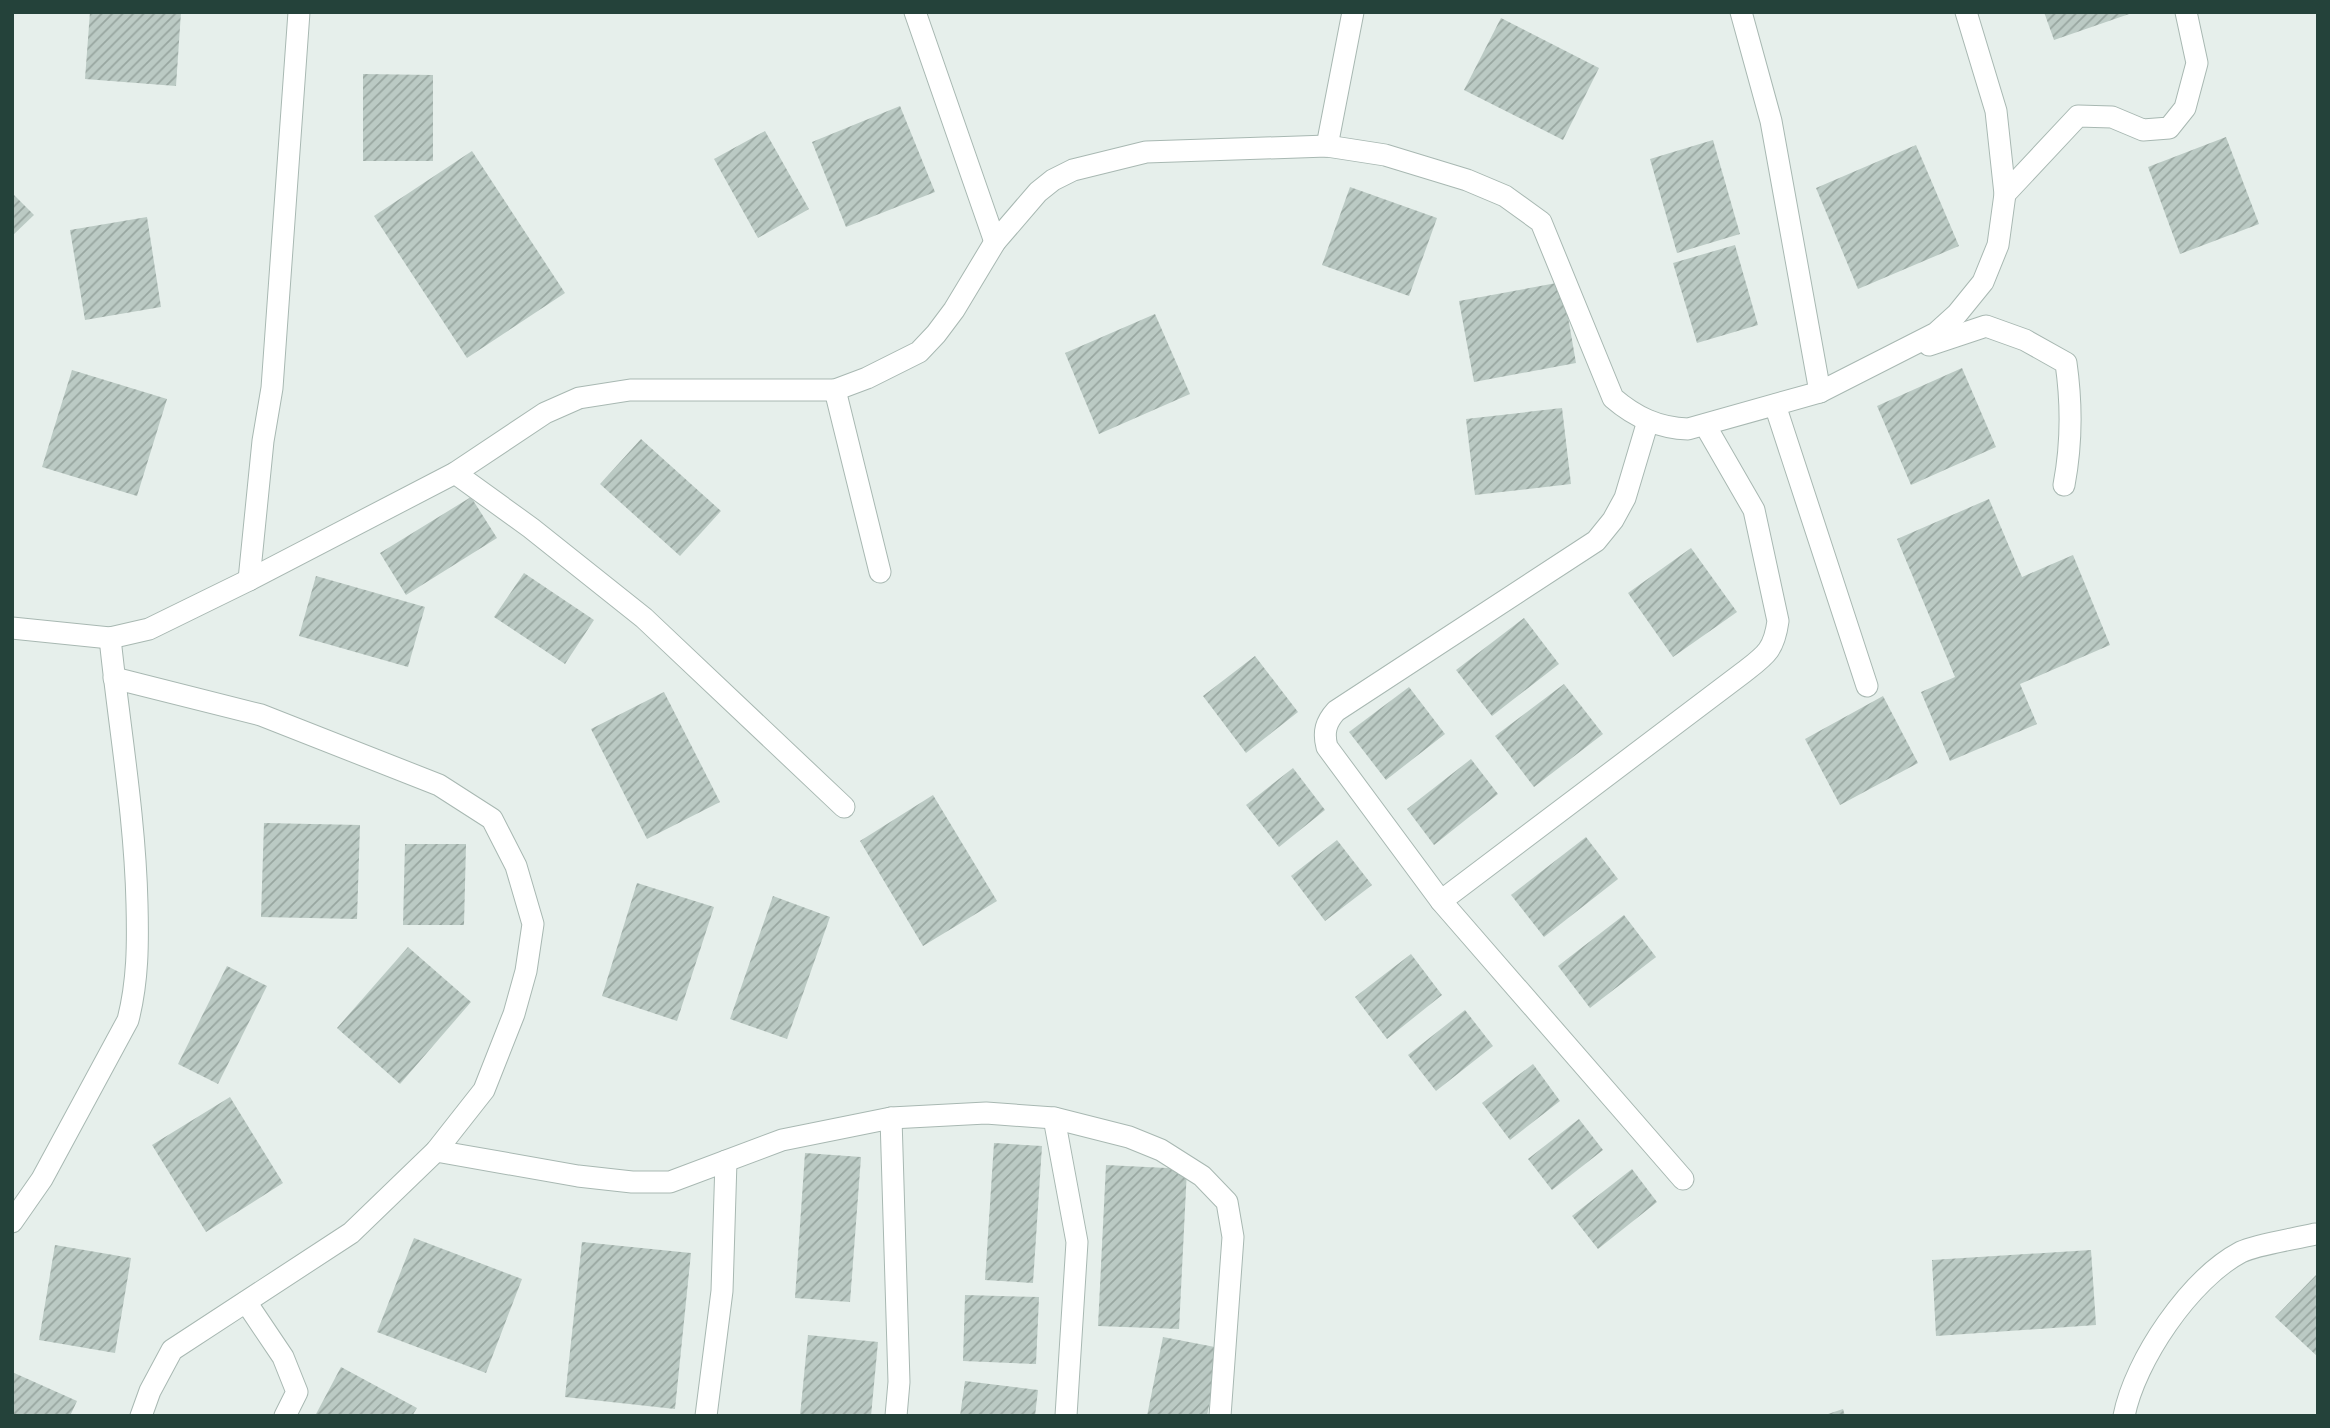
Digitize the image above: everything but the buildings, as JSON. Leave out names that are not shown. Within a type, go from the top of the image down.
[{"type":"street","points":[[249,580],[263,441],[272,388],[299,12]]},
{"type":"street","points":[[915,12],[995,242]]},
{"type":"street","points":[[1327,146],[1353,12]]},
{"type":"street","points":[[1741,12],[1772,121],[1820,392]]},
{"type":"street","points":[[12,628],[110,638],[149,629],[455,473],[545,413],[579,398],[630,390],[835,390],[867,378],[919,352],[954,310],[995,242],[1038,192],[1053,180],[1073,170],[1146,152],[1327,146],[1385,155],[1467,180],[1506,196],[1541,222],[1613,398],[1629,411],[1666,428],[1688,429],[1820,392],[1936,333],[1957,314],[1983,282],[1997,245],[2005,194],[1996,111],[1966,12]]},
{"type":"street","points":[[2005,194],[2078,116],[2112,117],[2143,130],[2169,128],[2185,108],[2197,63],[2186,12]]},
{"type":"street","points":[[1883,360],[1986,326],[2025,340],[2066,363],[2072,404],[2071,452],[2064,485]]},
{"type":"street","points":[[835,390],[880,572]]},
{"type":"street","points":[[1776,405],[1867,686]]},
{"type":"street","points":[[1648,421],[1625,498],[1613,520],[1596,541],[1336,711],[1325,730],[1326,747],[1441,901],[1683,1180]]},
{"type":"street","points":[[1441,901],[1767,654],[1775,640],[1778,621],[1754,510],[1705,425]]},
{"type":"street","points":[[455,473],[531,528],[644,618],[844,807]]},
{"type":"street","points":[[12,1222],[42,1179],[128,1020],[133,1000],[138,958],[135,849],[110,638]]},
{"type":"street","points":[[114,678],[261,715],[439,785],[492,819],[516,866],[533,924],[526,971],[514,1014],[484,1090],[436,1151],[351,1233],[172,1350],[150,1391],[141,1416]]},
{"type":"street","points":[[436,1151],[578,1176],[632,1182],[670,1182],[782,1140],[891,1118],[986,1113],[1054,1118],[1129,1137],[1161,1150],[1202,1176],[1227,1202],[1233,1237],[1220,1416]]},
{"type":"street","points":[[891,1118],[899,1382],[896,1416]]},
{"type":"street","points":[[1054,1118],[1077,1242],[1066,1416]]},
{"type":"street","points":[[706,1416],[722,1291],[726,1161]]},
{"type":"street","points":[[2124,1416],[2133,1381],[2171,1318],[2194,1291],[2220,1267],[2243,1251],[2315,1234]]},
{"type":"street","points":[[246,1302],[283,1357],[297,1392],[285,1416]]}]
